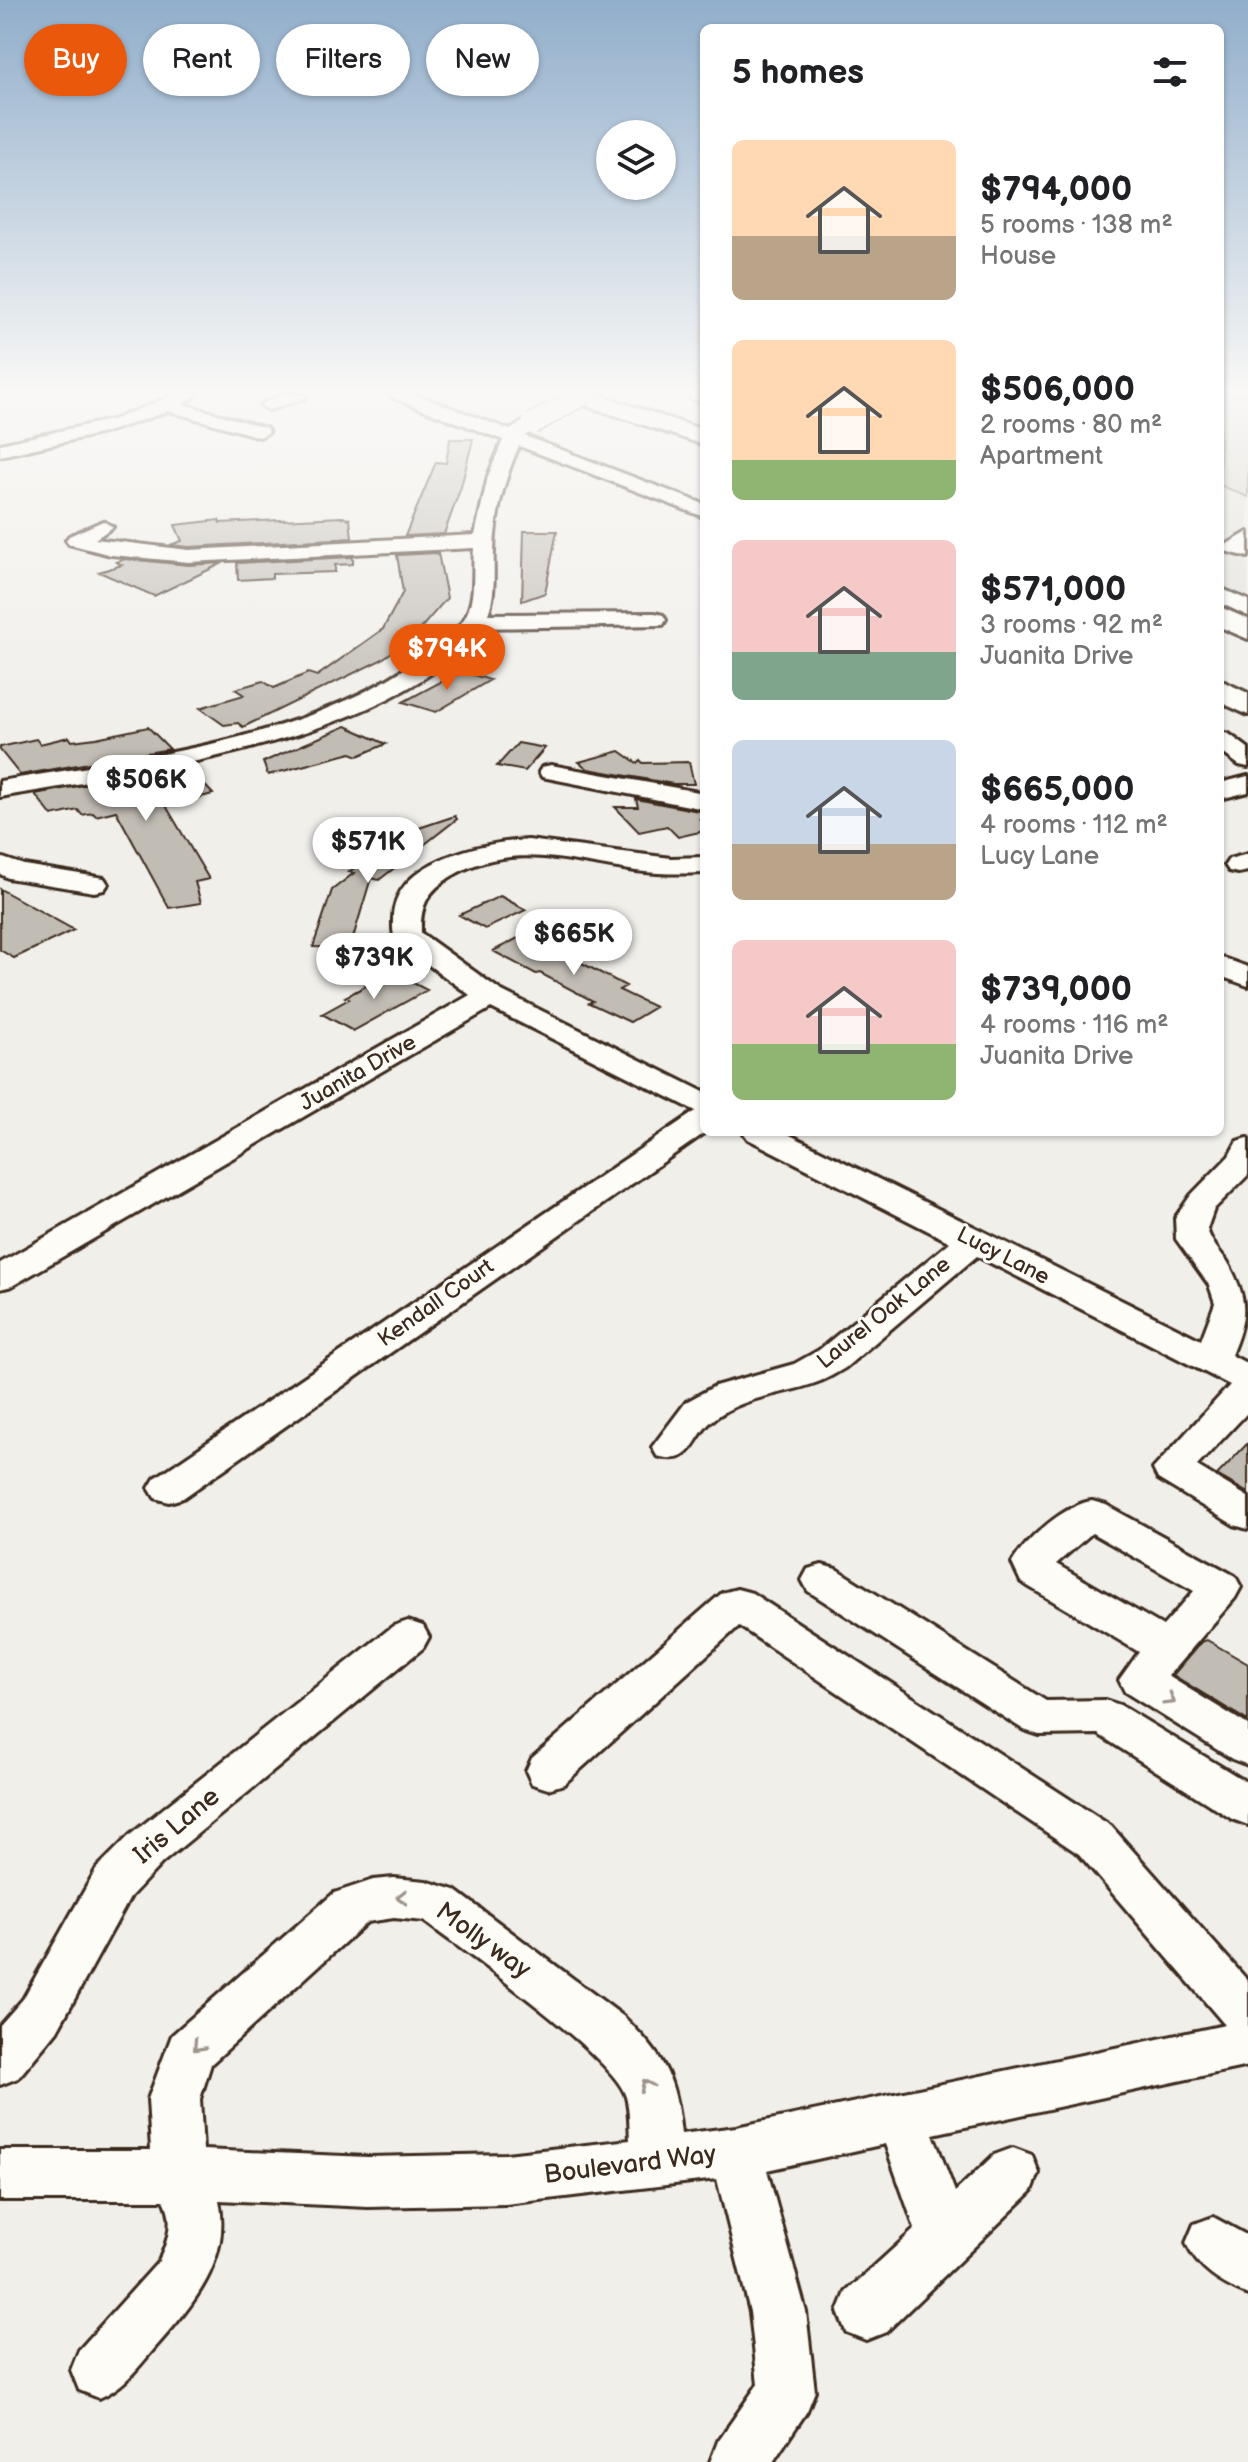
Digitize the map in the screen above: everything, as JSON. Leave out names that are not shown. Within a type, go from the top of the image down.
[{"type":"highway","points":[[1234,602],[1242,640]]},
{"type":"highway","points":[[1224,675],[1248,688]]},
{"type":"highway","points":[[1224,691],[1248,706]]},
{"type":"street","points":[[0,789],[191,755],[270,734],[369,699],[440,656],[474,621],[481,606],[484,541],[492,509]]},
{"type":"street","points":[[103,527],[74,530],[111,549],[189,556],[484,541]]},
{"type":"street","points":[[1248,538],[1232,547],[1248,551]]},
{"type":"street","points":[[474,621],[655,620]]},
{"type":"street","points":[[1224,742],[1248,760]]},
{"type":"street","points":[[551,772],[700,800]]},
{"type":"street","points":[[1224,790],[1248,784]]},
{"type":"street","points":[[700,865],[663,868],[540,847],[507,848],[469,857],[443,867],[425,883],[408,905],[407,936],[490,996],[700,1102]]},
{"type":"street","points":[[0,865],[18,872],[94,884]]},
{"type":"street","points":[[1224,968],[1248,977]]},
{"type":"street","name":"Juanita Drive","points":[[0,1278],[490,996]]},
{"type":"street","name":"Kendall Court","points":[[169,1488],[700,1122]]},
{"type":"street","name":"Lucy Lane","points":[[767,1136],[1248,1379]]},
{"type":"street","points":[[1210,1360],[1234,1304],[1228,1285],[1199,1248],[1190,1221],[1198,1208],[1245,1158],[1248,1148]]},
{"type":"street","name":"Laurel Oak Lane","points":[[671,1447],[699,1411],[728,1395],[807,1373],[832,1359],[973,1241]]},
{"type":"street","points":[[1248,1389],[1172,1469],[1248,1515]]},
{"type":"street","points":[[1167,1648],[1035,1571],[1032,1563],[1085,1516],[1092,1515],[1234,1585],[1167,1648],[1140,1680],[1248,1747]]},
{"type":"street","points":[[822,1580],[1039,1718],[1105,1717],[1248,1806]]},
{"type":"street","points":[[548,1771],[737,1604],[1095,1840],[1248,2016]]},
{"type":"street","name":"Iris Lane","points":[[0,2062],[40,2015],[114,1882],[146,1849],[408,1637]]},
{"type":"street","name":"Molly way","points":[[179,2175],[174,2099],[190,2051],[351,1907],[379,1897],[401,1896],[413,1896],[438,1904],[606,2033],[631,2058],[651,2091],[658,2162]]},
{"type":"street","name":"Boulevard Way","points":[[0,2175],[244,2175],[368,2182],[506,2179],[736,2152],[1248,2043]]},
{"type":"street","points":[[901,2117],[945,2237]]},
{"type":"street","points":[[736,2152],[778,2312],[787,2391],[739,2462]]},
{"type":"street","points":[[866,2312],[1013,2173]]},
{"type":"street","points":[[99,2370],[178,2280],[193,2247],[197,2221],[193,2200],[179,2175]]},
{"type":"shaded area","points":[[1224,509],[1248,509],[1248,609],[1224,596]]},
{"type":"building","points":[[416,509],[453,509],[444,534],[405,536]]},
{"type":"building","points":[[350,519],[352,538],[189,547],[170,545],[182,541],[175,525],[219,520],[220,523]]},
{"type":"building","points":[[524,531],[557,531],[545,593],[522,601]]},
{"type":"building","points":[[438,553],[447,598],[415,635],[381,660],[243,727],[238,723],[224,725],[200,708],[244,695],[235,689],[263,681],[274,688],[308,673],[317,676],[383,629],[403,592],[397,555]]},
{"type":"building","points":[[353,557],[353,564],[335,565],[335,572],[272,574],[272,578],[238,580],[237,563]]},
{"type":"building","points":[[125,559],[189,565],[223,563],[154,596],[99,572],[122,565],[116,562]]},
{"type":"building","points":[[461,671],[490,680],[436,712],[403,702]]},
{"type":"building","points":[[346,726],[386,744],[358,756],[351,753],[268,775],[263,762]]},
{"type":"building","points":[[148,727],[170,749],[20,775],[0,750],[0,747],[36,739],[40,744],[69,737],[72,741]]},
{"type":"building","points":[[518,743],[545,748],[525,771],[497,766]]},
{"type":"building","points":[[620,751],[637,763],[640,760],[643,763],[689,762],[694,784],[673,784],[588,769],[579,762]]},
{"type":"building","points":[[186,766],[213,794],[166,806],[209,879],[195,882],[201,903],[169,908],[116,811],[96,816],[93,813],[82,815],[78,810],[52,816],[35,794]]},
{"type":"building","points":[[636,799],[700,811],[700,832],[678,837],[667,826],[639,832],[615,807],[638,807]]},
{"type":"building","points":[[455,816],[457,819],[379,880],[371,878],[350,948],[313,947],[332,890],[354,873],[349,872],[395,836]]},
{"type":"building","points":[[0,889],[74,930],[14,958],[0,950]]},
{"type":"building","points":[[500,896],[526,910],[485,929],[459,915]]},
{"type":"building","points":[[526,934],[626,986],[619,990],[655,1007],[630,1022],[493,951]]},
{"type":"building","points":[[392,972],[427,990],[353,1031],[322,1014],[349,999],[345,997]]},
{"type":"building","points":[[1248,1443],[1248,1493],[1217,1475]]},
{"type":"building","points":[[1207,1640],[1248,1664],[1248,1721],[1173,1675],[1201,1642]]}]
